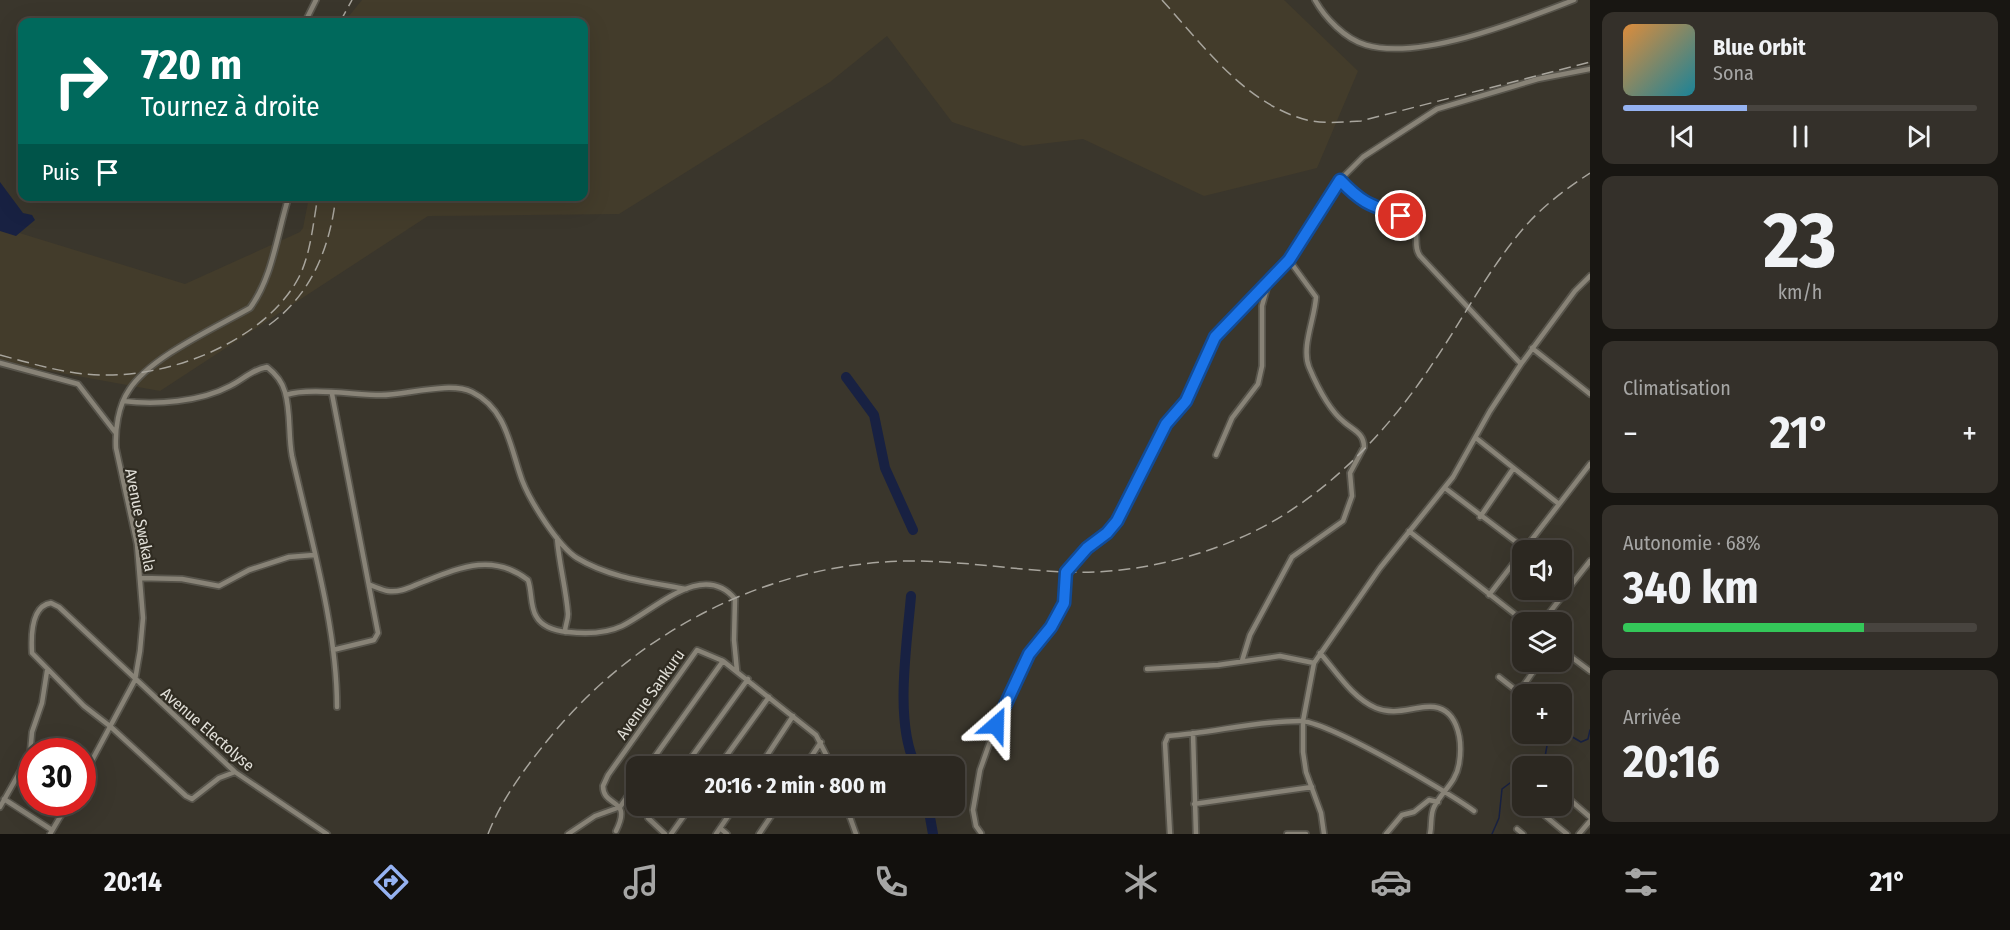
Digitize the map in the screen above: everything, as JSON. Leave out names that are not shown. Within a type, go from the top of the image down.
[{"type":"street","points":[[307,18],[316,0]]},
{"type":"street","points":[[1315,0],[1331,22],[1348,36],[1366,45],[1403,50],[1471,36],[1574,0]]},
{"type":"street","points":[[981,833],[976,826],[973,810],[980,770],[996,725],[1029,654],[1051,627],[1064,603],[1066,572],[1087,548],[1107,533],[1117,521],[1166,424],[1186,401],[1215,337],[1289,260],[1340,180],[1363,157],[1437,109],[1538,79],[1590,69]]},
{"type":"street","points":[[1340,180],[1358,199],[1372,208],[1401,216],[1412,223],[1416,230],[1415,250],[1521,364]]},
{"type":"street","points":[[115,432],[128,391],[151,366],[250,308],[260,294],[267,276],[288,201]]},
{"type":"street","points":[[1242,661],[1250,635],[1293,557],[1343,521],[1352,496],[1350,473],[1364,447],[1357,431],[1345,423],[1326,400],[1309,367],[1307,357],[1316,297],[1289,260]]},
{"type":"street","points":[[1324,834],[1322,813],[1312,787],[1303,752],[1303,721],[1314,663],[1380,568],[1444,488],[1476,438],[1490,411],[1532,348],[1575,291],[1590,276]]},
{"type":"street","points":[[1216,455],[1232,418],[1258,384],[1262,366],[1262,306],[1268,284]]},
{"type":"street","points":[[1532,348],[1590,394]]},
{"type":"street","points":[[0,363],[78,384],[115,432]]},
{"type":"street","points":[[123,401],[156,404],[185,399],[221,390],[253,370],[267,367],[277,374],[286,395],[291,448],[333,650],[338,707]]},
{"type":"street","points":[[286,395],[306,391],[384,395],[452,388],[472,392],[502,418],[523,482],[557,538],[575,556],[594,567],[620,576],[686,589]]},
{"type":"street","points":[[332,394],[370,585],[377,638],[333,650]]},
{"type":"street","name":"Avenue Swakala","points":[[96,754],[135,680],[143,618],[137,544],[119,470],[115,432]]},
{"type":"street","points":[[1476,438],[1559,504]]},
{"type":"street","points":[[1530,540],[1589,465]]},
{"type":"street","points":[[1480,517],[1513,469]]},
{"type":"street","points":[[1444,488],[1513,540]]},
{"type":"street","points":[[1409,531],[1512,612]]},
{"type":"street","points":[[557,538],[559,566],[565,586],[568,616],[565,632]]},
{"type":"street","points":[[141,578],[182,579],[219,586],[249,570],[289,557],[314,555]]},
{"type":"street","points":[[1550,612],[1590,561]]},
{"type":"street","points":[[370,585],[388,591],[403,591],[456,570],[487,563],[513,569],[528,580],[536,616],[543,625],[565,632],[593,634],[621,627],[686,589],[711,583],[726,588],[735,598],[734,640],[737,671]]},
{"type":"street","points":[[1489,595],[1512,564]]},
{"type":"street","name":"Avenue Electolyse","points":[[47,671],[32,653],[32,644],[36,614],[44,604],[51,603],[59,606],[235,772],[327,834]]},
{"type":"street","name":"Avenue Sankuru","points":[[620,807],[606,795],[603,786],[694,652],[702,650],[737,671],[793,716],[821,742],[827,756]]},
{"type":"street","points":[[1320,653],[1351,689],[1376,708],[1401,712],[1426,707],[1437,708],[1450,716],[1457,726],[1461,744],[1457,774],[1432,815],[1430,834]]},
{"type":"street","points":[[1147,669],[1281,656],[1314,663]]},
{"type":"street","points":[[1572,658],[1590,671]]},
{"type":"street","points":[[655,756],[723,661]]},
{"type":"street","points":[[47,671],[96,718],[111,727],[192,799],[219,778],[235,772]]},
{"type":"street","points":[[32,738],[42,703],[47,671]]},
{"type":"street","points":[[1499,677],[1512,686]]},
{"type":"street","points":[[692,756],[748,679]]},
{"type":"street","points":[[726,756],[769,697]]},
{"type":"street","points":[[767,756],[793,716]]},
{"type":"street","points":[[1170,834],[1165,739],[1168,736],[1303,721],[1353,742],[1447,792],[1474,811]]},
{"type":"street","points":[[1193,734],[1196,834]]},
{"type":"street","points":[[812,756],[821,742]]},
{"type":"street","points":[[0,807],[18,776]]},
{"type":"street","points":[[1194,804],[1312,787]]},
{"type":"street","points":[[568,834],[595,816],[620,807],[626,798]]},
{"type":"street","points":[[4,799],[51,832],[61,816]]},
{"type":"street","points":[[1386,834],[1402,815],[1414,812],[1429,800],[1438,802]]},
{"type":"street","points":[[1572,802],[1590,819],[1579,834]]},
{"type":"street","points":[[616,831],[623,815],[620,807]]},
{"type":"street","points":[[649,816],[648,818],[665,834]]},
{"type":"street","points":[[671,834],[684,816]]},
{"type":"street","points":[[716,834],[728,816]]},
{"type":"street","points":[[759,834],[771,816]]},
{"type":"street","points":[[850,816],[856,834]]},
{"type":"street","points":[[1545,816],[1567,834]]},
{"type":"street","points":[[720,828],[727,834]]},
{"type":"street","points":[[1517,829],[1523,834]]},
{"type":"street","points":[[1287,834],[1306,834]]},
{"type":"shaded area","points":[[362,0],[1284,0],[1358,71],[1317,168],[1204,196],[1083,139],[1023,146],[952,122],[887,36],[830,82],[619,214],[428,216],[160,391],[0,362],[0,227],[185,284],[300,232],[303,228],[308,201],[588,201],[588,18],[347,18]]},
{"type":"water","points":[[0,182],[23,213],[32,215],[35,220],[16,236],[0,231]]},
{"type":"waterway","points":[[846,377],[874,415],[885,468],[913,530]]},
{"type":"waterway","points":[[911,596],[905,660],[904,706],[905,728],[912,756]]},
{"type":"waterway","points":[[1572,737],[1581,742],[1588,739],[1590,730]]},
{"type":"waterway","points":[[1545,756],[1547,744]]},
{"type":"waterway","points":[[1492,834],[1499,818],[1502,789],[1512,782]]},
{"type":"waterway","points":[[930,816],[933,834]]},
{"type":"railway","points":[[342,18],[352,0]]},
{"type":"railway","points":[[1162,0],[1240,83],[1277,108],[1313,121],[1361,121],[1590,62]]},
{"type":"railway","points":[[488,834],[505,799],[535,756],[579,705],[619,668],[663,636],[710,610],[760,588],[812,573],[865,564],[920,561],[1065,572],[1137,568],[1209,550],[1253,532],[1280,517],[1331,480],[1376,437],[1415,388],[1491,271],[1517,236],[1544,207],[1590,173]]},
{"type":"railway","points":[[0,355],[64,371],[103,375],[130,374],[158,369],[214,350],[241,336],[264,319],[284,299],[303,268],[317,201]]},
{"type":"railway","points":[[269,325],[284,313],[308,284],[324,251],[335,201]]},
{"type":"route","points":[[996,725],[1029,654],[1051,627],[1064,603],[1066,572],[1087,548],[1107,533],[1117,521],[1123,505],[1166,424],[1186,401],[1198,369],[1215,337],[1289,260],[1340,180],[1358,199],[1372,208],[1401,216]]}]
